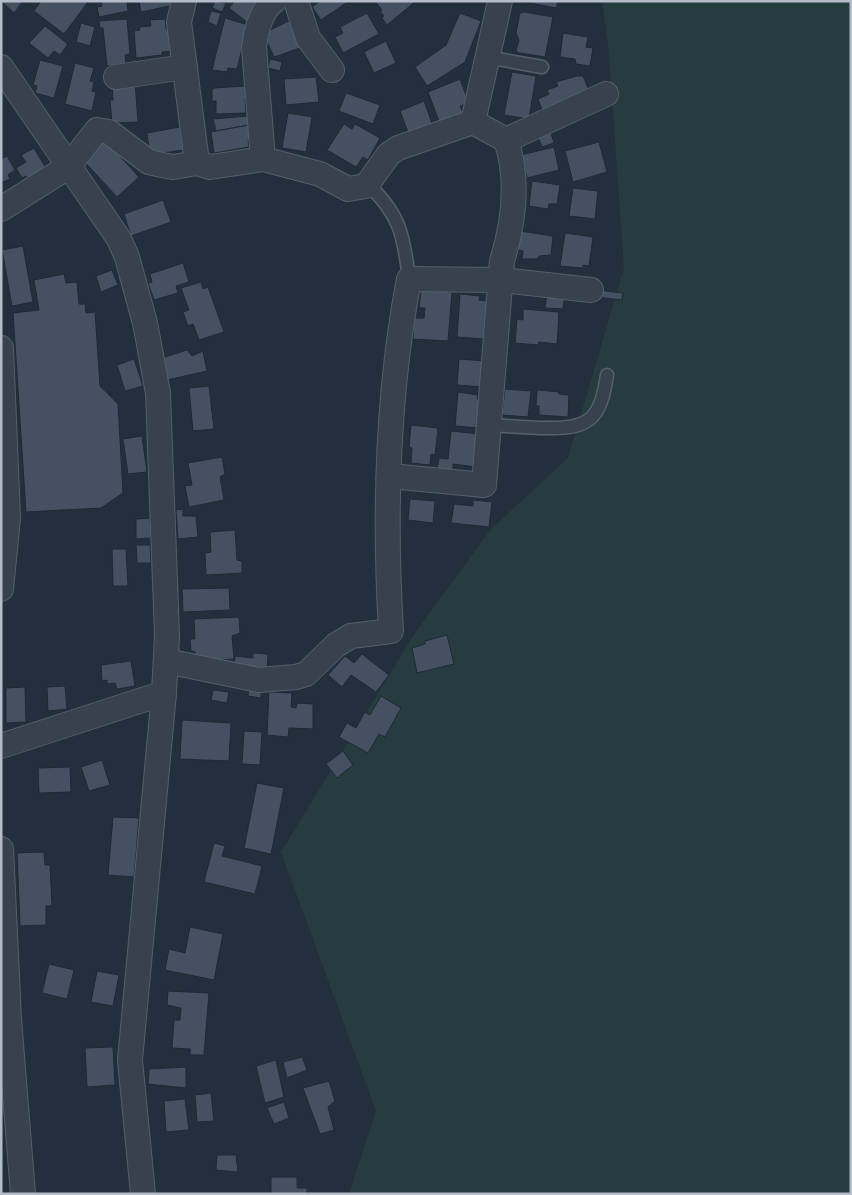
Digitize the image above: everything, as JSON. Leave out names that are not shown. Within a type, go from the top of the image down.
[{"type":"street","points":[[184,1],[179,22],[197,163]]},
{"type":"street","points":[[263,159],[254,46],[264,12],[274,1]]},
{"type":"street","points":[[296,1],[308,38],[332,70]]},
{"type":"street","points":[[473,122],[500,1]]},
{"type":"street","points":[[116,77],[185,66]]},
{"type":"street","points":[[1,67],[119,239],[126,257],[148,341],[158,393],[166,594],[166,660],[130,1051],[143,1194]]},
{"type":"street","points":[[506,140],[606,94]]},
{"type":"street","points":[[1,209],[68,167],[96,130],[109,132],[149,162],[174,167],[197,163],[210,167],[263,159],[320,174],[348,189],[367,184],[390,154],[398,148],[473,122],[506,140],[511,154],[513,207],[511,232],[502,261],[502,280],[484,484],[390,476]]},
{"type":"street","points":[[166,660],[259,680],[296,677],[306,674],[336,644],[352,636],[391,632],[386,508],[390,476],[392,399],[409,278],[502,280],[590,290]]},
{"type":"street","points":[[1,348],[8,518],[1,589]]},
{"type":"street","points":[[1,746],[164,693]]},
{"type":"street","points":[[1,849],[8,1000],[23,1194]]},
{"type":"lane","points":[[487,56],[542,67]]},
{"type":"lane","points":[[367,184],[391,210],[400,224],[409,278]]},
{"type":"lane","points":[[489,425],[573,428],[588,421],[596,412],[604,397],[607,375]]},
{"type":"green space","points":[[602,1],[851,1],[851,1194],[349,1194],[376,1111],[281,852],[413,636],[490,530],[568,458],[624,268],[608,43]]},
{"type":"building","points":[[1,1],[23,1],[14,13]]},
{"type":"building","points":[[41,1],[88,2],[64,34],[34,11]]},
{"type":"building","points":[[101,1],[129,1],[127,2],[128,11],[99,17],[97,7],[102,6]]},
{"type":"building","points":[[139,1],[174,1],[174,5],[141,12]]},
{"type":"building","points":[[215,1],[226,3],[222,12],[212,8]]},
{"type":"building","points":[[231,1],[264,1],[248,23],[229,8],[233,3]]},
{"type":"building","points":[[320,1],[349,1],[321,20],[312,7]]},
{"type":"building","points":[[375,1],[416,1],[387,25],[382,18],[384,16],[380,11],[382,10]]},
{"type":"building","points":[[530,1],[558,1],[556,8],[530,3]]},
{"type":"building","points":[[211,11],[221,13],[217,26],[208,22]]},
{"type":"building","points":[[367,13],[379,34],[343,53],[335,37],[343,33],[340,27]]},
{"type":"building","points":[[460,13],[481,21],[465,62],[427,86],[415,67],[446,45]]},
{"type":"building","points":[[520,13],[553,17],[545,57],[516,51],[519,40],[516,33]]},
{"type":"building","points":[[225,18],[248,25],[237,69],[228,68],[227,72],[212,70]]},
{"type":"building","points":[[127,19],[130,54],[125,55],[126,64],[107,66],[103,28],[100,28],[99,21]]},
{"type":"building","points":[[165,19],[166,29],[170,29],[172,51],[162,52],[162,55],[136,58],[134,31],[140,30],[139,27],[151,26],[150,20]]},
{"type":"building","points":[[291,20],[303,47],[274,57],[266,39],[269,38],[266,32]]},
{"type":"building","points":[[81,23],[95,27],[90,46],[76,42]]},
{"type":"building","points":[[45,26],[68,44],[60,55],[54,51],[48,58],[29,43]]},
{"type":"building","points":[[563,33],[588,37],[586,47],[593,48],[590,66],[576,64],[575,59],[560,57]]},
{"type":"building","points":[[386,41],[396,63],[374,73],[364,52]]},
{"type":"building","points":[[270,59],[282,62],[280,71],[268,68]]},
{"type":"building","points":[[40,60],[63,66],[54,98],[35,93],[37,86],[33,85]]},
{"type":"building","points":[[75,63],[94,68],[90,81],[94,82],[92,91],[96,92],[92,111],[65,104]]},
{"type":"building","points":[[512,72],[536,76],[529,119],[504,115]]},
{"type":"building","points":[[583,76],[589,90],[575,95],[577,98],[543,112],[538,99],[549,94],[547,90],[558,86],[556,82]]},
{"type":"building","points":[[316,77],[319,102],[286,105],[284,79]]},
{"type":"building","points":[[460,79],[469,103],[460,106],[464,115],[440,124],[428,92]]},
{"type":"building","points":[[135,82],[138,122],[112,123],[110,100],[113,100],[112,83]]},
{"type":"building","points":[[245,86],[249,88],[249,96],[245,98],[246,113],[216,114],[216,101],[212,101],[212,90],[214,88]]},
{"type":"building","points":[[346,93],[380,105],[373,124],[339,111]]},
{"type":"building","points":[[424,101],[433,126],[409,135],[400,111]]},
{"type":"building","points":[[288,113],[312,117],[306,152],[282,148]]},
{"type":"building","points":[[248,116],[249,125],[216,131],[213,119]]},
{"type":"building","points":[[344,124],[352,129],[355,124],[380,138],[368,160],[363,157],[356,167],[327,150]]},
{"type":"building","points":[[249,125],[251,140],[248,140],[249,147],[214,153],[211,132]]},
{"type":"building","points":[[180,127],[183,150],[150,155],[147,133]]},
{"type":"building","points":[[550,130],[554,143],[542,147],[537,135]]},
{"type":"building","points":[[105,140],[139,177],[117,197],[83,160]]},
{"type":"building","points":[[599,142],[607,172],[573,182],[565,151]]},
{"type":"building","points":[[554,147],[559,170],[527,178],[521,155]]},
{"type":"building","points":[[34,148],[47,170],[29,181],[26,176],[22,178],[16,168],[26,162],[21,155]]},
{"type":"building","points":[[7,156],[15,170],[8,175],[10,179],[1,183],[1,159]]},
{"type":"building","points":[[532,181],[560,185],[557,204],[549,204],[548,209],[529,206]]},
{"type":"building","points":[[573,188],[598,191],[595,219],[569,216]]},
{"type":"building","points":[[163,200],[171,222],[131,236],[124,214]]},
{"type":"building","points":[[520,231],[553,236],[551,255],[539,256],[538,259],[522,259],[523,251],[518,250]]},
{"type":"building","points":[[565,233],[593,237],[589,266],[583,265],[583,268],[560,266]]},
{"type":"building","points":[[23,246],[33,302],[12,306],[2,250]]},
{"type":"building","points":[[183,263],[189,282],[176,286],[178,293],[154,300],[148,283],[152,282],[150,274]]},
{"type":"building","points":[[112,270],[118,285],[101,292],[96,276]]},
{"type":"building","points":[[64,274],[66,283],[77,282],[79,304],[85,304],[86,313],[95,312],[100,386],[118,404],[123,493],[101,508],[26,512],[13,313],[39,310],[34,280]]},
{"type":"building","points":[[201,282],[203,289],[208,287],[224,332],[199,340],[193,324],[188,326],[183,312],[189,310],[181,288]]},
{"type":"building","points":[[421,290],[452,292],[448,341],[413,339],[414,318],[424,318],[425,308],[419,308]]},
{"type":"building","points":[[597,290],[623,293],[622,300],[596,297]]},
{"type":"building","points":[[547,293],[565,295],[563,309],[545,308]]},
{"type":"building","points":[[460,294],[480,296],[479,300],[490,301],[488,327],[485,327],[484,339],[457,337]]},
{"type":"building","points":[[523,309],[559,312],[557,344],[539,342],[538,345],[515,343],[517,319],[523,320]]},
{"type":"building","points":[[187,350],[192,356],[203,351],[207,371],[167,380],[162,358]]},
{"type":"building","points":[[134,359],[143,386],[125,391],[117,365]]},
{"type":"building","points":[[459,359],[485,361],[483,387],[457,385]]},
{"type":"building","points":[[209,386],[214,429],[193,431],[189,388]]},
{"type":"building","points":[[505,389],[531,391],[528,417],[502,415]]},
{"type":"building","points":[[537,390],[569,395],[568,417],[539,415],[539,406],[536,406]]},
{"type":"building","points":[[458,392],[478,395],[477,399],[483,400],[480,428],[455,426]]},
{"type":"building","points":[[411,425],[438,428],[435,455],[431,454],[430,465],[411,463],[412,448],[409,447]]},
{"type":"building","points":[[451,431],[480,434],[476,467],[453,464],[453,471],[437,469],[439,458],[448,459]]},
{"type":"building","points":[[142,436],[147,472],[128,474],[123,439]]},
{"type":"building","points":[[222,457],[225,474],[220,477],[224,500],[189,507],[185,486],[192,485],[188,463]]},
{"type":"building","points":[[410,499],[435,501],[433,523],[408,520]]},
{"type":"building","points":[[473,500],[492,502],[489,527],[451,523],[454,504],[473,506]]},
{"type":"building","points":[[183,509],[183,516],[196,516],[198,537],[178,539],[176,510]]},
{"type":"building","points":[[150,518],[151,538],[136,539],[136,519]]},
{"type":"building","points":[[235,530],[237,560],[242,561],[242,573],[206,575],[205,553],[211,552],[210,532]]},
{"type":"building","points":[[136,545],[150,545],[151,563],[137,563]]},
{"type":"building","points":[[112,549],[126,549],[128,586],[113,586]]},
{"type":"building","points":[[229,588],[230,610],[183,612],[182,589]]},
{"type":"building","points":[[239,617],[240,633],[232,636],[234,659],[195,661],[195,652],[191,651],[190,639],[195,639],[194,619]]},
{"type":"building","points":[[447,635],[454,664],[417,673],[412,648],[425,644],[425,641]]},
{"type":"building","points":[[253,653],[268,654],[267,676],[234,674],[235,656],[253,658]]},
{"type":"building","points":[[362,654],[389,675],[376,692],[351,675],[342,687],[328,675],[345,656],[354,663]]},
{"type":"building","points":[[131,661],[135,686],[117,689],[115,683],[107,684],[107,680],[102,681],[101,665]]},
{"type":"building","points":[[65,686],[67,709],[48,711],[47,687]]},
{"type":"building","points":[[249,686],[261,688],[261,698],[248,696]]},
{"type":"building","points":[[25,687],[26,722],[6,723],[6,688]]},
{"type":"building","points":[[213,690],[229,692],[227,703],[211,700]]},
{"type":"building","points":[[269,692],[292,693],[291,707],[296,708],[297,703],[313,704],[313,729],[289,728],[288,737],[267,735]]},
{"type":"building","points":[[381,696],[401,708],[385,737],[379,734],[368,753],[339,737],[347,723],[356,728],[365,712],[370,715]]},
{"type":"building","points":[[182,720],[231,723],[229,761],[180,759]]},
{"type":"building","points":[[244,731],[262,732],[260,765],[242,764]]},
{"type":"building","points":[[343,751],[353,765],[337,778],[326,764]]},
{"type":"building","points":[[102,760],[110,785],[89,791],[81,767]]},
{"type":"building","points":[[70,767],[71,792],[39,793],[38,768]]},
{"type":"building","points":[[257,783],[284,788],[271,854],[244,848]]},
{"type":"building","points":[[113,817],[139,818],[134,877],[108,875]]},
{"type":"building","points":[[214,843],[225,846],[222,856],[262,866],[255,894],[204,882]]},
{"type":"building","points":[[44,852],[45,865],[50,865],[52,906],[46,906],[46,925],[20,926],[17,853]]},
{"type":"building","points":[[190,927],[223,934],[214,980],[165,970],[169,949],[185,953]]},
{"type":"building","points":[[49,964],[74,970],[67,999],[42,993]]},
{"type":"building","points":[[97,971],[119,975],[113,1006],[91,1002]]},
{"type":"building","points":[[168,991],[209,993],[204,1055],[190,1055],[190,1049],[172,1048],[174,1020],[180,1020],[181,1008],[167,1005]]},
{"type":"building","points":[[113,1047],[115,1085],[87,1087],[85,1048]]},
{"type":"building","points":[[302,1057],[307,1070],[287,1078],[283,1062]]},
{"type":"building","points":[[276,1060],[284,1097],[265,1103],[256,1066]]},
{"type":"building","points":[[186,1067],[186,1088],[148,1084],[149,1069]]},
{"type":"building","points":[[329,1081],[335,1101],[328,1107],[334,1130],[320,1134],[303,1088]]},
{"type":"building","points":[[211,1093],[214,1121],[197,1122],[195,1095]]},
{"type":"building","points":[[185,1099],[189,1130],[166,1132],[164,1101]]},
{"type":"building","points":[[284,1102],[289,1118],[274,1124],[267,1108]]},
{"type":"building","points":[[217,1155],[236,1155],[238,1172],[216,1170]]},
{"type":"building","points":[[271,1177],[297,1177],[297,1188],[307,1188],[307,1194],[271,1194]]}]
